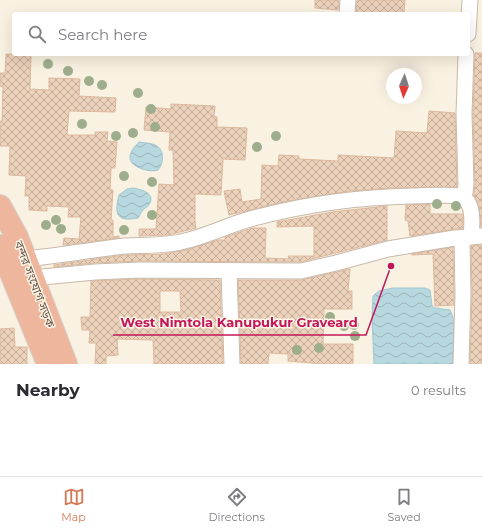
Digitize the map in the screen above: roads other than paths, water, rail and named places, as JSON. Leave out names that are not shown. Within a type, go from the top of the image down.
[{"type":"highway","name":"বন্দর সংযোগ সড়ক","points":[[0,206],[17,237],[66,364]]},
{"type":"highway","name":"বন্দর সংযোগ সড়ক","points":[[0,246],[48,364]]},
{"type":"street","points":[[347,12],[348,0]]},
{"type":"street","points":[[469,12],[470,0]]},
{"type":"street","points":[[461,196],[465,193],[466,184],[464,114],[466,56]]},
{"type":"street","points":[[28,268],[105,248],[174,244],[194,239],[276,212],[323,204],[381,197],[461,196],[468,202],[471,212],[472,237],[463,294],[461,364]]},
{"type":"street","points":[[28,268],[302,271],[388,249],[472,237]]},
{"type":"street","points":[[229,271],[232,364]]},
{"type":"water","points":[[139,142],[153,144],[161,150],[162,160],[158,170],[151,171],[142,169],[131,162],[130,154]]},
{"type":"water","points":[[133,188],[149,194],[151,200],[150,203],[142,211],[138,218],[121,218],[117,212],[119,195],[127,189]]},
{"type":"water","points":[[393,288],[425,288],[430,290],[432,306],[435,308],[450,310],[454,320],[453,364],[374,364],[372,319],[373,296],[379,291]]},
{"type":"place","name":"West Nimtola Kanupukur Graveard","points":[[391,266]]}]
